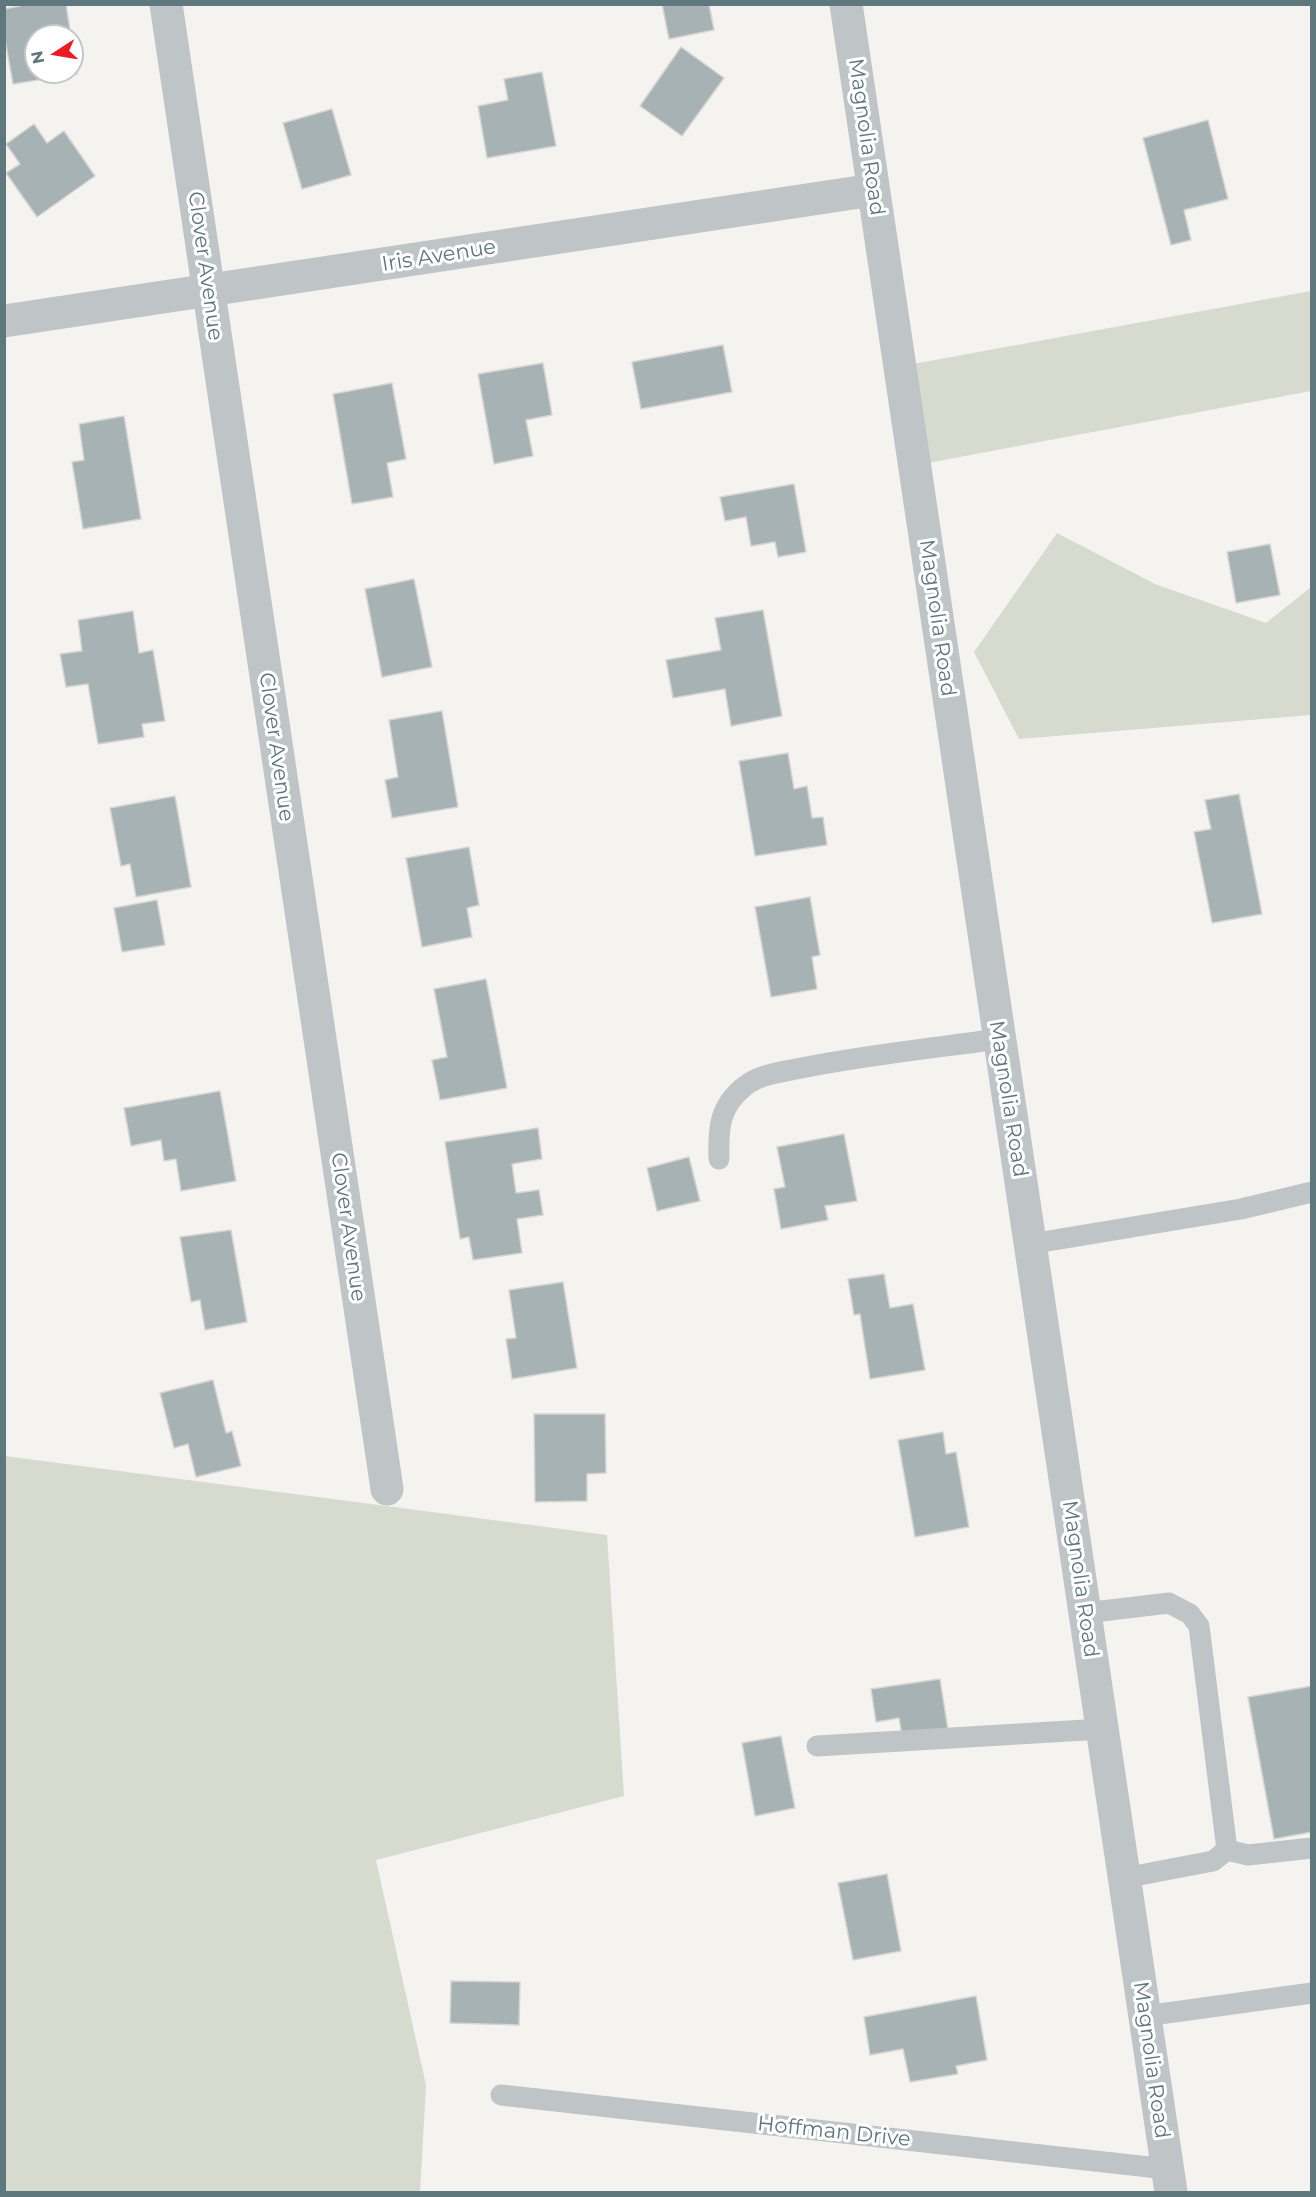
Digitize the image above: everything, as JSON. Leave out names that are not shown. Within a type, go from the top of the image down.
[{"type":"street","name":"Clover Avenue","points":[[166,4],[387,1489]]},
{"type":"street","name":"Magnolia Road","points":[[846,4],[1169,2181]]},
{"type":"street","name":"Iris Avenue","points":[[4,321],[873,190]]},
{"type":"lane","points":[[719,1159],[718,1129],[728,1104],[746,1084],[762,1076],[830,1062],[999,1039]]},
{"type":"lane","points":[[1030,1244],[1241,1209],[1311,1192]]},
{"type":"lane","points":[[1084,1613],[1169,1603],[1190,1614],[1199,1626],[1227,1850]]},
{"type":"lane","points":[[817,1746],[1102,1729]]},
{"type":"lane","points":[[1227,1850],[1248,1855],[1311,1848]]},
{"type":"lane","points":[[1124,1878],[1214,1861],[1227,1850]]},
{"type":"lane","points":[[1145,2016],[1311,1993]]},
{"type":"lane","name":"Hoffman Drive","points":[[501,2095],[1169,2181]]},
{"type":"shaded area","points":[[1311,291],[1311,391],[917,465],[902,366]]},
{"type":"shaded area","points":[[1057,533],[1155,584],[1266,623],[1311,587],[1311,715],[1019,739],[974,652]]},
{"type":"shaded area","points":[[5,1456],[607,1535],[624,1796],[376,1860],[426,2085],[420,2192],[5,2192]]},
{"type":"building","points":[[20,4],[66,4],[69,24],[24,24],[24,82],[13,84],[4,34],[4,9],[20,6]]},
{"type":"building","points":[[662,4],[709,4],[714,30],[669,39]]},
{"type":"building","points":[[681,47],[724,78],[682,136],[640,106]]},
{"type":"building","points":[[542,72],[556,146],[487,158],[478,106],[508,100],[504,79]]},
{"type":"building","points":[[332,109],[351,175],[302,189],[283,123]]},
{"type":"building","points":[[1208,120],[1228,199],[1184,210],[1191,240],[1171,245],[1143,138]]},
{"type":"building","points":[[34,124],[47,143],[64,131],[95,176],[37,217],[6,173],[20,164],[6,144]]},
{"type":"building","points":[[723,345],[732,392],[641,409],[632,362]]},
{"type":"building","points":[[543,363],[552,415],[526,420],[533,456],[494,464],[478,374]]},
{"type":"building","points":[[392,383],[406,459],[387,463],[393,497],[352,504],[333,394]]},
{"type":"building","points":[[124,416],[141,519],[83,529],[72,462],[84,460],[79,424]]},
{"type":"building","points":[[794,484],[806,552],[778,557],[775,542],[751,546],[746,517],[725,521],[720,497]]},
{"type":"building","points":[[1270,544],[1280,595],[1236,603],[1227,552]]},
{"type":"building","points":[[414,579],[432,667],[382,677],[365,589]]},
{"type":"building","points":[[763,610],[782,716],[731,726],[725,689],[673,698],[666,660],[721,650],[715,618]]},
{"type":"building","points":[[133,611],[139,653],[153,650],[165,721],[142,724],[144,737],[98,744],[88,684],[66,687],[60,654],[82,651],[78,620]]},
{"type":"building","points":[[442,711],[458,807],[392,818],[385,780],[398,777],[389,720]]},
{"type":"building","points":[[788,753],[794,789],[807,786],[812,818],[823,817],[827,845],[755,856],[739,761]]},
{"type":"building","points":[[1239,794],[1262,914],[1212,923],[1194,832],[1211,829],[1205,800]]},
{"type":"building","points":[[175,796],[191,887],[136,897],[130,864],[121,866],[110,808]]},
{"type":"building","points":[[469,847],[479,905],[467,908],[472,937],[422,947],[406,858]]},
{"type":"building","points":[[810,897],[820,955],[812,957],[817,989],[771,997],[755,907]]},
{"type":"building","points":[[157,900],[165,945],[122,952],[114,908]]},
{"type":"building","points":[[486,979],[507,1088],[440,1100],[432,1060],[447,1057],[434,989]]},
{"type":"building","points":[[220,1091],[236,1181],[181,1191],[176,1159],[164,1161],[161,1140],[131,1146],[124,1108]]},
{"type":"building","points":[[538,1128],[542,1159],[512,1164],[516,1193],[539,1190],[543,1215],[517,1219],[522,1253],[473,1260],[469,1237],[460,1239],[445,1142]]},
{"type":"building","points":[[844,1134],[857,1201],[825,1206],[828,1220],[781,1229],[774,1189],[785,1187],[777,1147]]},
{"type":"building","points":[[689,1157],[700,1201],[657,1211],[647,1168]]},
{"type":"building","points":[[231,1230],[247,1322],[205,1330],[200,1300],[191,1302],[180,1237]]},
{"type":"building","points":[[884,1274],[890,1308],[913,1304],[925,1370],[870,1379],[860,1314],[854,1315],[848,1279]]},
{"type":"building","points":[[563,1282],[577,1368],[512,1379],[506,1339],[516,1338],[509,1290]]},
{"type":"building","points":[[213,1380],[226,1433],[232,1431],[241,1466],[196,1477],[188,1444],[174,1448],[160,1393]]},
{"type":"building","points":[[534,1414],[605,1414],[606,1473],[587,1474],[587,1501],[535,1502]]},
{"type":"building","points":[[943,1432],[946,1454],[956,1452],[969,1527],[915,1537],[898,1440]]},
{"type":"building","points":[[940,1679],[948,1730],[902,1736],[899,1718],[876,1722],[871,1689]]},
{"type":"building","points":[[1312,1686],[1312,1832],[1274,1839],[1248,1697]]},
{"type":"building","points":[[781,1736],[795,1808],[755,1816],[742,1743]]},
{"type":"building","points":[[887,1874],[901,1951],[853,1960],[838,1883]]},
{"type":"building","points":[[451,1981],[520,1982],[519,2025],[450,2023]]},
{"type":"building","points":[[976,1996],[987,2060],[956,2066],[958,2074],[910,2082],[903,2049],[870,2055],[864,2017]]}]
